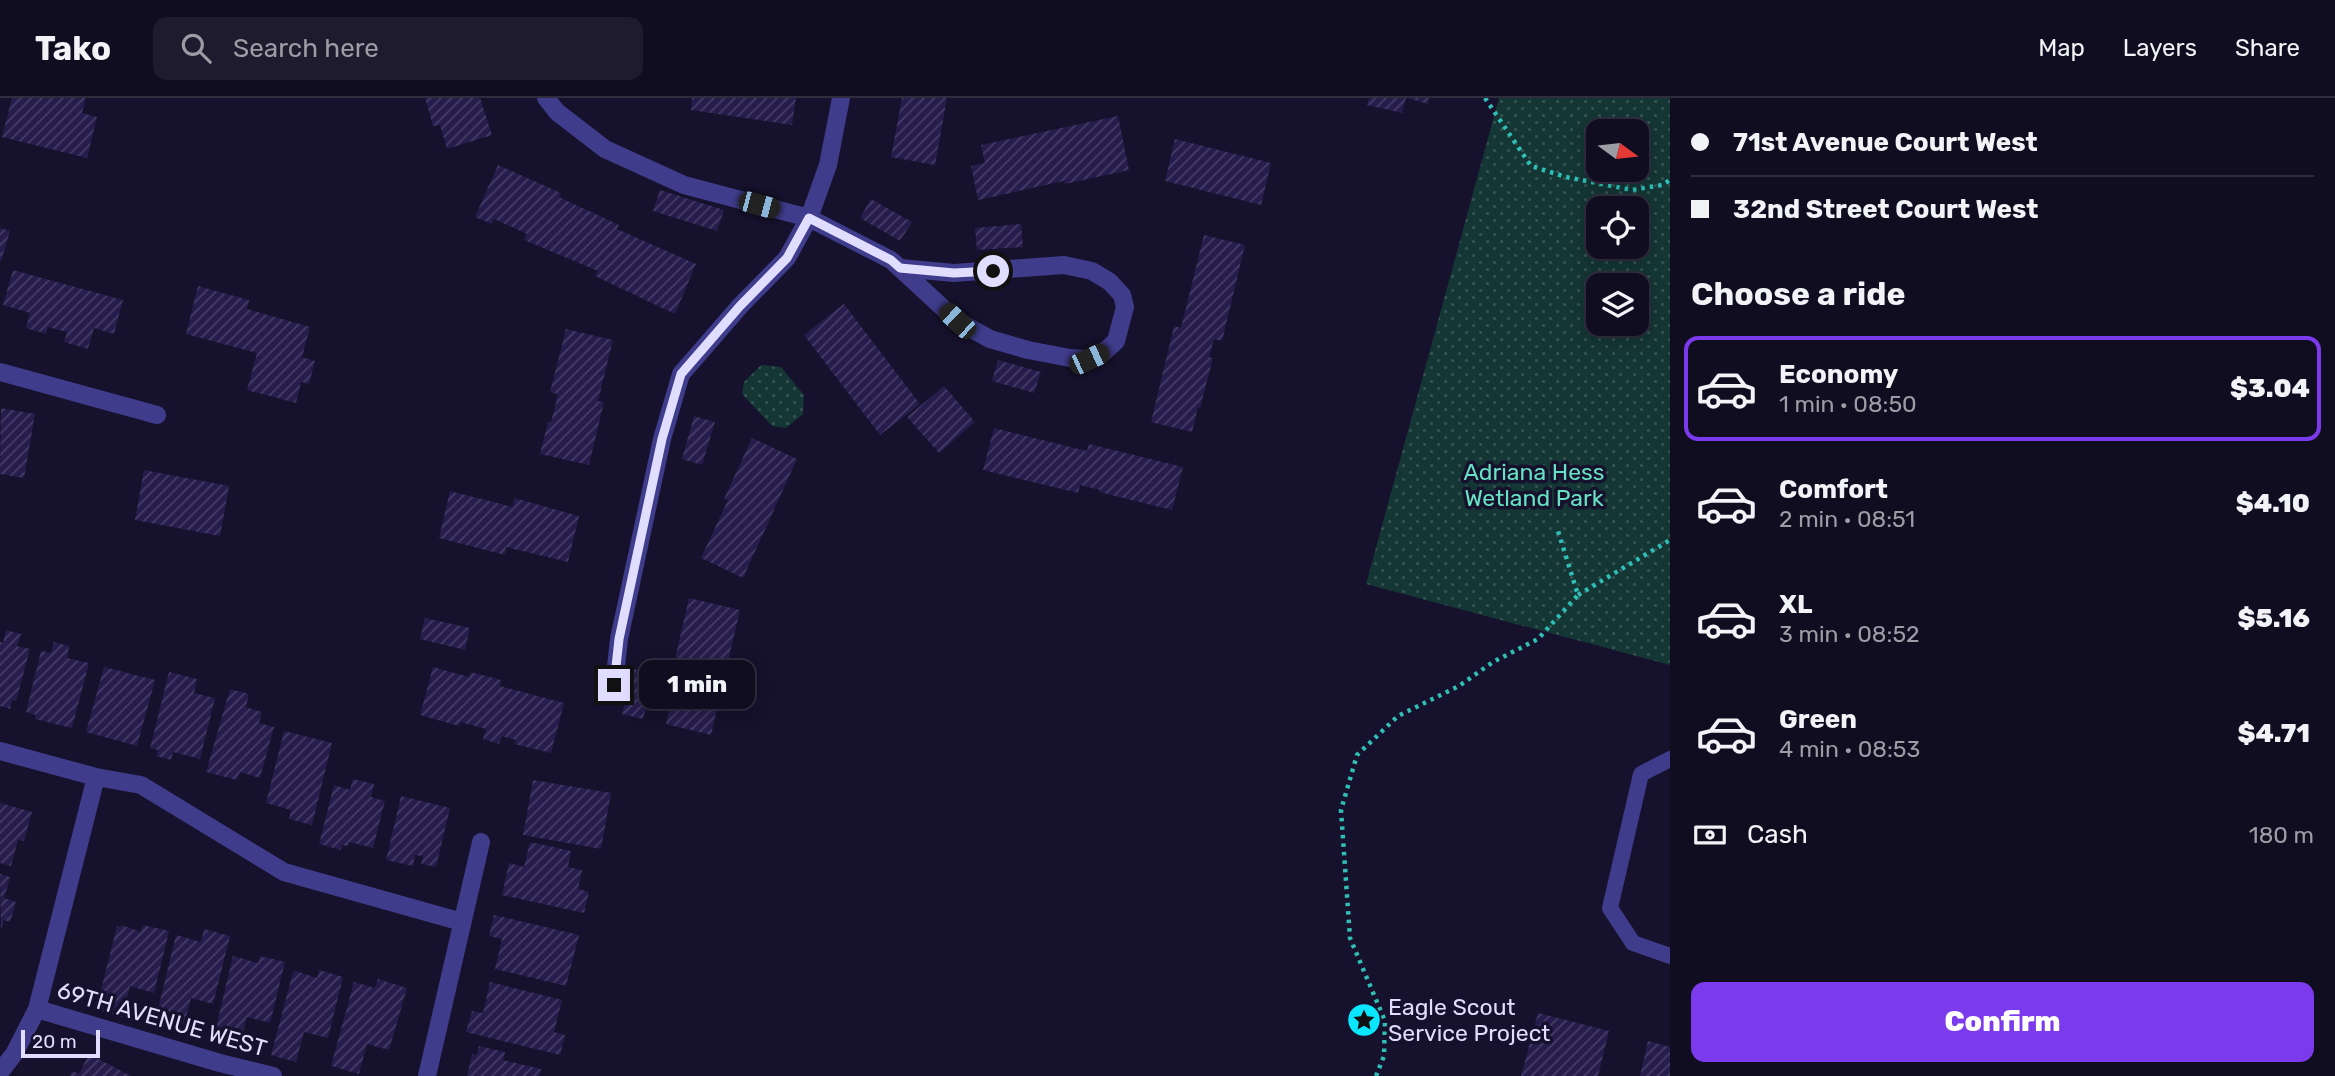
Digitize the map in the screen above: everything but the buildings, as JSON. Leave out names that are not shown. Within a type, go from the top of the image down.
[{"type":"street","points":[[546,98],[557,112],[605,149],[684,185],[809,218],[891,260],[957,321],[990,339],[1028,350],[1089,359],[1104,352],[1116,341],[1125,307],[1122,295],[1110,282],[1092,271],[1064,265],[954,273],[900,268]]},
{"type":"street","points":[[614,685],[619,639],[662,439],[681,374],[740,306],[787,258],[809,218],[828,165],[841,98]]},
{"type":"street","points":[[0,372],[156,415]]},
{"type":"street","points":[[0,751],[96,777],[141,785],[284,872],[462,922]]},
{"type":"street","points":[[0,1072],[14,1055],[37,1009],[96,777]]},
{"type":"street","points":[[427,1076],[481,842]]},
{"type":"street","name":"69TH AVENUE WEST","points":[[37,1009],[273,1076]]},
{"type":"lane","points":[[1670,759],[1642,774],[1609,908],[1633,943],[1670,956]]},
{"type":"path","points":[[1485,98],[1531,166],[1566,177],[1632,190],[1662,186],[1670,180]]},
{"type":"path","points":[[1558,531],[1578,595]]},
{"type":"path","points":[[1376,1076],[1384,1056],[1385,1021],[1350,938],[1341,810],[1357,755],[1398,716],[1460,686],[1493,662],[1538,639],[1578,595],[1670,540]]},
{"type":"green space","name":"Adriana Hess Wetland Park","points":[[1499,98],[1670,98],[1670,665],[1366,584]]},
{"type":"green space","points":[[761,365],[781,367],[804,395],[803,414],[786,428],[772,426],[742,394],[744,382]]},
{"type":"place","name":"Eagle Scout Service Project","points":[[1364,1020]]},
{"type":"route","points":[[614,685],[619,639],[662,439],[681,374],[740,306],[787,258],[809,218],[891,260],[900,268],[954,273],[993,271]]}]
